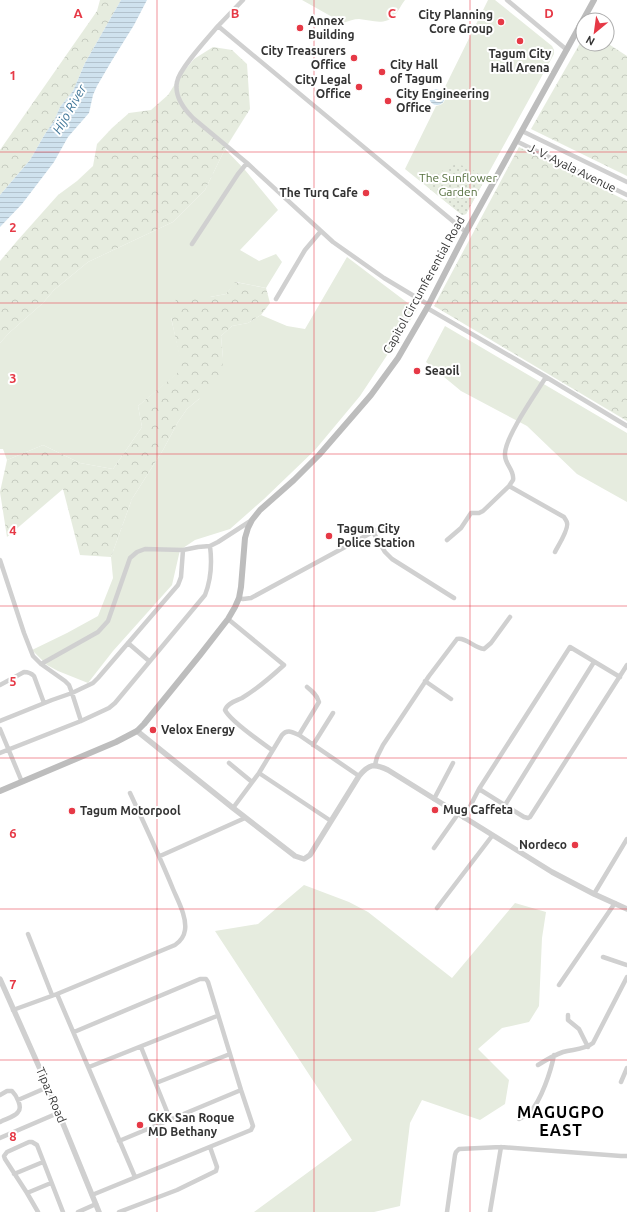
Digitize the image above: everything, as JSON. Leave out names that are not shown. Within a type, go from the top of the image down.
[{"type":"main road","name":"Capitol Circumferential Road","points":[[587,12],[594,0]]},
{"type":"main road","name":"Capitol Circumferential Road","points":[[0,791],[116,742],[137,731],[200,656],[236,607],[243,572],[245,538],[252,520],[260,510],[319,455],[366,400],[398,358],[428,306],[466,232],[575,35]]},
{"type":"street","points":[[242,0],[218,26],[178,77],[176,90],[185,110],[247,163],[333,242],[363,264],[428,306],[627,426]]},
{"type":"street","points":[[507,0],[567,50]]},
{"type":"street","points":[[218,26],[466,232]]},
{"type":"street","name":"J. V. Ayala Avenue","points":[[522,131],[627,182]]},
{"type":"street","name":"J. V. Ayala Avenue","points":[[516,141],[627,195]]},
{"type":"street","points":[[192,244],[238,174],[247,163]]},
{"type":"street","points":[[276,299],[305,250],[321,231]]},
{"type":"street","points":[[447,540],[461,528],[471,514],[479,513],[483,510],[514,480],[505,459],[507,445],[517,424],[546,377]]},
{"type":"street","points":[[509,486],[564,517],[567,521],[567,528],[555,552]]},
{"type":"street","points":[[41,664],[98,632],[108,621],[130,558],[137,552],[145,549],[183,550],[210,546],[252,520]]},
{"type":"street","points":[[239,598],[244,600],[251,598],[382,527]]},
{"type":"street","points":[[373,532],[385,552],[392,559],[454,598]]},
{"type":"street","points":[[0,753],[81,721],[109,708],[115,703],[205,595],[208,586],[211,557],[210,546]]},
{"type":"street","points":[[0,721],[72,693],[93,683],[180,581],[183,550]]},
{"type":"street","points":[[0,560],[24,634],[33,656],[41,664],[69,685],[81,721]]},
{"type":"street","points":[[375,765],[383,745],[425,681],[457,639],[461,638],[484,649],[491,643],[510,618]]},
{"type":"street","points":[[228,619],[284,665],[256,689],[227,706],[225,710],[228,715],[238,724],[272,750]]},
{"type":"street","points":[[128,643],[149,662]]},
{"type":"street","points":[[464,818],[479,790],[570,647],[620,677]]},
{"type":"street","points":[[505,805],[594,662]]},
{"type":"street","points":[[479,790],[524,817],[528,818],[533,814],[627,665]]},
{"type":"street","points":[[0,685],[24,672],[31,673],[34,676],[44,703]]},
{"type":"street","points":[[425,681],[452,699]]},
{"type":"street","points":[[299,735],[319,702],[318,698],[307,687]]},
{"type":"street","points":[[313,745],[333,714]]},
{"type":"street","points":[[0,729],[22,782]]},
{"type":"street","points":[[137,731],[294,856],[304,859],[310,855],[359,776],[369,766],[375,765],[388,770],[552,872],[627,909]]},
{"type":"street","points":[[233,808],[259,773],[284,732],[292,731],[299,735],[359,776]]},
{"type":"street","points":[[434,799],[453,763]]},
{"type":"street","points":[[229,764],[252,782]]},
{"type":"street","points":[[259,773],[331,821]]},
{"type":"street","points":[[13,1010],[175,945],[183,938],[185,921],[182,910],[160,856],[130,794]]},
{"type":"street","points":[[434,848],[458,814]]},
{"type":"street","points":[[160,856],[245,818]]},
{"type":"street","points":[[437,908],[492,836]]},
{"type":"street","points":[[594,894],[627,840]]},
{"type":"street","points":[[559,985],[615,903]]},
{"type":"street","points":[[28,934],[74,1032],[135,1178]]},
{"type":"street","points":[[603,957],[627,965]]},
{"type":"street","points":[[538,1065],[554,1055],[588,1047],[593,1043],[627,977]]},
{"type":"street","points":[[74,1032],[203,978],[208,982],[217,1016],[253,1123],[252,1128],[92,1195]]},
{"type":"street","name":"Tipaz Road","points":[[0,979],[48,1087],[99,1212]]},
{"type":"street","points":[[568,1015],[568,1020],[579,1029],[588,1047]]},
{"type":"street","points":[[89,1068],[217,1016]]},
{"type":"street","points":[[141,1047],[170,1119]]},
{"type":"street","points":[[156,1083],[230,1054]]},
{"type":"street","points":[[519,1119],[529,1114],[536,1104],[549,1075],[554,1055]]},
{"type":"street","points":[[621,1082],[627,1068]]},
{"type":"street","points":[[18,1100],[48,1087]]},
{"type":"street","points":[[119,1140],[241,1090]]},
{"type":"street","points":[[0,1095],[8,1091],[12,1091],[18,1100],[19,1112],[0,1122]]},
{"type":"street","points":[[0,1138],[58,1113]]},
{"type":"street","points":[[38,1212],[4,1156],[6,1152],[29,1142],[37,1145],[63,1212]]},
{"type":"street","points":[[120,1212],[177,1190],[216,1171],[217,1167],[210,1146]]},
{"type":"street","points":[[490,1212],[501,1147]]},
{"type":"street","points":[[447,1212],[455,1156],[457,1150],[459,1149],[501,1147],[627,1156]]},
{"type":"street","points":[[14,1174],[43,1162]]},
{"type":"street","points":[[27,1193],[51,1183]]},
{"type":"street","points":[[78,1212],[96,1204]]},
{"type":"green space","points":[[100,0],[121,0],[85,63],[73,91],[60,107],[54,121],[30,160],[0,195],[0,150],[97,11]]},
{"type":"green space","points":[[302,0],[405,0],[397,13],[386,21],[377,22],[357,19],[343,23]]},
{"type":"green space","points":[[488,0],[495,0],[552,46],[554,54],[466,214],[462,215],[405,169],[436,106],[443,103],[445,99],[443,91]]},
{"type":"green space","points":[[213,47],[232,50],[247,64],[250,109],[225,149],[205,190],[173,222],[88,262],[54,290],[43,303],[0,343],[0,261],[58,195],[77,181],[93,166],[97,144],[112,128],[129,113],[151,110],[168,95],[180,76],[194,59]]},
{"type":"green space","points":[[615,48],[627,56],[627,176],[531,129],[575,52],[615,52]]},
{"type":"green space","points":[[519,147],[627,201],[627,421],[434,306]]},
{"type":"green space","points":[[225,149],[245,170],[278,210],[240,250],[259,261],[276,254],[282,262],[266,288],[236,282],[226,294],[210,297],[171,318],[183,369],[138,406],[142,427],[113,469],[80,463],[43,445],[7,460],[3,449],[0,449],[0,343],[43,303],[54,290],[88,262],[173,222],[205,190]]},
{"type":"green space","name":"The Sunflower Garden","points":[[454,165],[467,167],[485,179],[466,214],[463,215],[430,189],[442,171]]},
{"type":"green space","points":[[347,257],[417,310],[360,396],[315,450],[230,529],[195,540],[180,550],[172,585],[113,651],[88,683],[47,665],[32,650],[98,616],[113,578],[111,557],[132,499],[163,450],[178,422],[187,409],[199,399],[223,358],[221,336],[232,326],[248,323],[261,315],[287,326],[305,329]]},
{"type":"green space","points":[[235,282],[266,288],[270,303],[261,315],[248,323],[232,326],[221,336],[223,358],[222,374],[212,388],[187,409],[178,422],[163,450],[132,499],[111,557],[80,555],[63,489],[7,537],[0,492],[7,460],[43,445],[80,463],[113,469],[142,427],[138,406],[182,369],[171,317],[176,299],[210,297],[226,294]]},
{"type":"green space","points":[[445,326],[627,433],[627,502],[577,474],[527,426],[461,391],[426,362]]},
{"type":"green space","points":[[304,885],[349,902],[368,912],[452,978],[515,903],[546,912],[542,938],[539,1006],[529,1022],[502,1028],[478,1049],[509,1080],[505,1104],[480,1120],[422,1100],[410,1123],[400,1206],[374,1212],[254,1212],[352,1140],[215,931],[258,924]]},
{"type":"water","name":"Hijo River","points":[[121,0],[147,0],[134,25],[97,86],[93,95],[89,113],[68,137],[54,162],[22,204],[0,227],[0,195],[30,160],[54,121],[60,107],[73,91],[85,63]]},
{"type":"water","points":[[434,89],[440,89],[445,94],[443,103],[440,105],[434,105],[429,100],[429,94]]},
{"type":"place","name":"City Planning Core Group","points":[[501,22]]},
{"type":"place","name":"Annex Building","points":[[300,28]]},
{"type":"place","name":"Tagum City Hall Arena","points":[[520,41]]},
{"type":"place","name":"City Treasurers Office","points":[[354,58]]},
{"type":"place","name":"City Hall of Tagum","points":[[382,72]]},
{"type":"place","name":"City Legal Office","points":[[359,87]]},
{"type":"place","name":"City Engineering Office","points":[[388,101]]},
{"type":"place","name":"The Turq Cafe","points":[[366,193]]},
{"type":"place","name":"Seaoil","points":[[417,371]]},
{"type":"place","name":"Tagum City Police Station","points":[[329,536]]},
{"type":"place","name":"Velox Energy","points":[[153,730]]},
{"type":"place","name":"Mug Caffeta","points":[[435,810]]},
{"type":"place","name":"Tagum Motorpool","points":[[72,811]]},
{"type":"place","name":"Nordeco","points":[[575,845]]},
{"type":"place","name":"GKK San Roque MD Bethany","points":[[140,1125]]},
{"type":"district","name":"MAGUGPO EAST","points":[[561,1121]]}]
